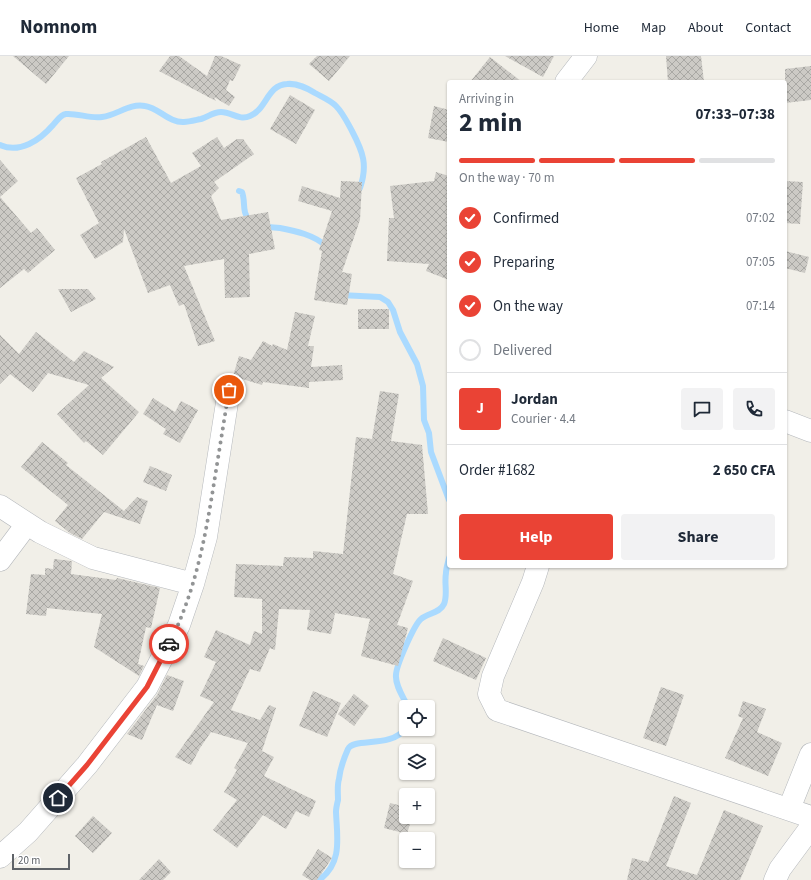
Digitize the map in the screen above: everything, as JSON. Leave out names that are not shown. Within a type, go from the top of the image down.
[{"type":"street","points":[[568,80],[586,56]]},
{"type":"street","points":[[0,857],[28,832],[87,765],[147,687],[179,624],[193,584],[206,537],[229,390]]},
{"type":"street","points":[[787,422],[811,431]]},
{"type":"street","points":[[0,506],[40,532],[93,558],[193,584]]},
{"type":"street","points":[[0,560],[27,524]]},
{"type":"street","points":[[537,568],[533,582],[493,676],[489,694],[497,710],[811,817]]},
{"type":"street","points":[[789,809],[811,754]]},
{"type":"street","points":[[775,880],[780,869],[811,827]]},
{"type":"building","points":[[13,56],[69,56],[46,84]]},
{"type":"building","points":[[170,56],[179,56],[207,76],[215,56],[221,56],[241,65],[233,81],[230,80],[226,90],[235,97],[229,106],[214,97],[216,101],[159,71]]},
{"type":"building","points":[[317,56],[350,56],[329,81],[309,64]]},
{"type":"building","points":[[505,56],[554,56],[543,77]]},
{"type":"building","points":[[666,56],[701,56],[704,80],[668,80]]},
{"type":"building","points":[[490,57],[519,80],[472,80]]},
{"type":"building","points":[[811,66],[811,100],[787,103],[787,80],[785,80],[785,69]]},
{"type":"building","points":[[290,95],[315,110],[296,144],[270,129]]},
{"type":"building","points":[[434,106],[447,109],[447,142],[428,138]]},
{"type":"building","points":[[146,137],[171,183],[201,166],[192,153],[217,137],[224,148],[237,139],[243,139],[254,154],[214,182],[219,188],[211,196],[221,220],[268,212],[275,249],[249,254],[250,297],[225,298],[224,259],[184,266],[215,341],[198,346],[184,304],[179,306],[170,285],[148,293],[124,229],[123,242],[95,259],[80,235],[99,223],[76,178]]},
{"type":"building","points":[[0,160],[18,181],[0,197]]},
{"type":"building","points":[[436,172],[447,175],[447,279],[426,271],[429,264],[387,261],[389,218],[394,218],[390,186],[434,181]]},
{"type":"building","points":[[341,181],[362,182],[360,220],[342,272],[352,274],[347,305],[314,300],[322,251],[319,250],[332,211],[298,201],[302,186],[340,198]]},
{"type":"building","points":[[787,181],[803,182],[800,224],[787,223]]},
{"type":"building","points":[[0,197],[31,233],[37,228],[55,250],[28,273],[24,269],[0,288]]},
{"type":"building","points":[[787,252],[809,257],[805,273],[787,268]]},
{"type":"building","points":[[58,289],[88,289],[96,299],[71,312]]},
{"type":"building","points":[[358,309],[389,309],[389,329],[358,329]]},
{"type":"building","points":[[295,312],[315,316],[308,346],[314,346],[311,367],[342,365],[343,380],[309,382],[309,388],[263,382],[262,385],[233,376],[239,356],[251,360],[263,341],[272,346],[273,344],[287,350]]},
{"type":"building","points":[[36,332],[74,362],[84,351],[114,367],[101,378],[139,412],[103,455],[86,441],[84,443],[57,414],[89,385],[48,373],[33,392],[10,374],[0,384],[0,335],[19,354]]},
{"type":"building","points":[[380,391],[399,394],[391,441],[422,445],[428,514],[407,514],[393,574],[413,581],[397,625],[408,628],[398,666],[361,656],[370,619],[335,613],[331,634],[307,630],[310,610],[279,609],[275,650],[270,648],[260,672],[250,669],[231,710],[260,720],[269,705],[276,708],[262,751],[274,757],[264,776],[316,801],[309,817],[296,811],[286,829],[263,815],[237,848],[213,830],[237,800],[224,792],[237,770],[234,768],[248,743],[211,732],[191,765],[175,757],[214,702],[200,696],[216,662],[204,657],[216,630],[250,645],[254,631],[262,634],[262,599],[234,597],[236,564],[283,566],[284,557],[313,558],[313,551],[343,554],[356,437],[372,439]]},
{"type":"building","points":[[153,398],[175,412],[181,401],[198,410],[180,443],[163,434],[166,429],[143,414]]},
{"type":"building","points":[[42,442],[68,463],[66,465],[124,511],[137,497],[148,501],[140,524],[104,512],[82,539],[70,533],[55,521],[68,505],[21,467]]},
{"type":"building","points":[[150,466],[172,475],[166,491],[143,482]]},
{"type":"building","points":[[54,559],[72,561],[71,574],[116,580],[117,578],[160,588],[151,628],[146,627],[138,664],[144,666],[139,676],[94,647],[102,614],[47,608],[46,616],[26,614],[31,574],[45,575],[45,568],[53,569]]},
{"type":"building","points":[[443,638],[486,658],[476,680],[433,661]]},
{"type":"building","points":[[167,675],[184,681],[173,711],[157,705],[142,740],[127,734],[157,695]]},
{"type":"building","points":[[661,687],[684,695],[666,746],[643,738]]},
{"type":"building","points":[[313,691],[341,703],[327,737],[299,726]]},
{"type":"building","points":[[354,694],[369,706],[354,726],[338,714]]},
{"type":"building","points":[[743,701],[766,709],[757,732],[782,743],[768,776],[725,758],[743,718],[738,716]]},
{"type":"building","points":[[674,796],[691,803],[666,866],[697,875],[724,810],[763,826],[740,880],[627,880],[632,858],[648,862]]},
{"type":"building","points":[[390,803],[399,805],[399,824],[410,824],[408,832],[399,832],[384,828]]},
{"type":"building","points":[[93,816],[112,833],[93,853],[75,836]]},
{"type":"building","points":[[318,849],[332,858],[317,880],[310,880],[302,875]]},
{"type":"building","points":[[159,859],[171,872],[163,880],[139,880]]},
{"type":"waterway","points":[[0,145],[15,148],[29,144],[42,136],[60,117],[66,114],[102,117],[134,106],[150,107],[179,122],[188,122],[201,119],[221,112],[239,117],[246,117],[256,113],[275,88],[280,85],[295,84],[329,100],[343,115],[356,139],[363,159],[364,172],[360,188]]},
{"type":"waterway","points":[[239,191],[242,192],[245,211],[247,218],[250,221]]},
{"type":"waterway","points":[[264,226],[286,229],[304,234],[316,239],[326,246]]},
{"type":"waterway","points":[[340,295],[380,297],[388,302],[393,310],[400,332],[417,364],[423,386],[424,420],[429,433],[431,452],[447,495]]},
{"type":"waterway","points":[[404,700],[396,679],[399,663],[414,629],[421,619],[437,611],[444,604],[446,597],[445,581],[447,567]]},
{"type":"waterway","points":[[319,880],[332,866],[337,849],[336,808],[338,800],[338,784],[341,767],[348,749],[357,744],[383,741],[399,734]]},
{"type":"way so far","points":[[169,644],[179,624],[193,584],[206,537],[229,390]]},
{"type":"route","points":[[58,798],[87,765],[147,687],[169,644]]}]
